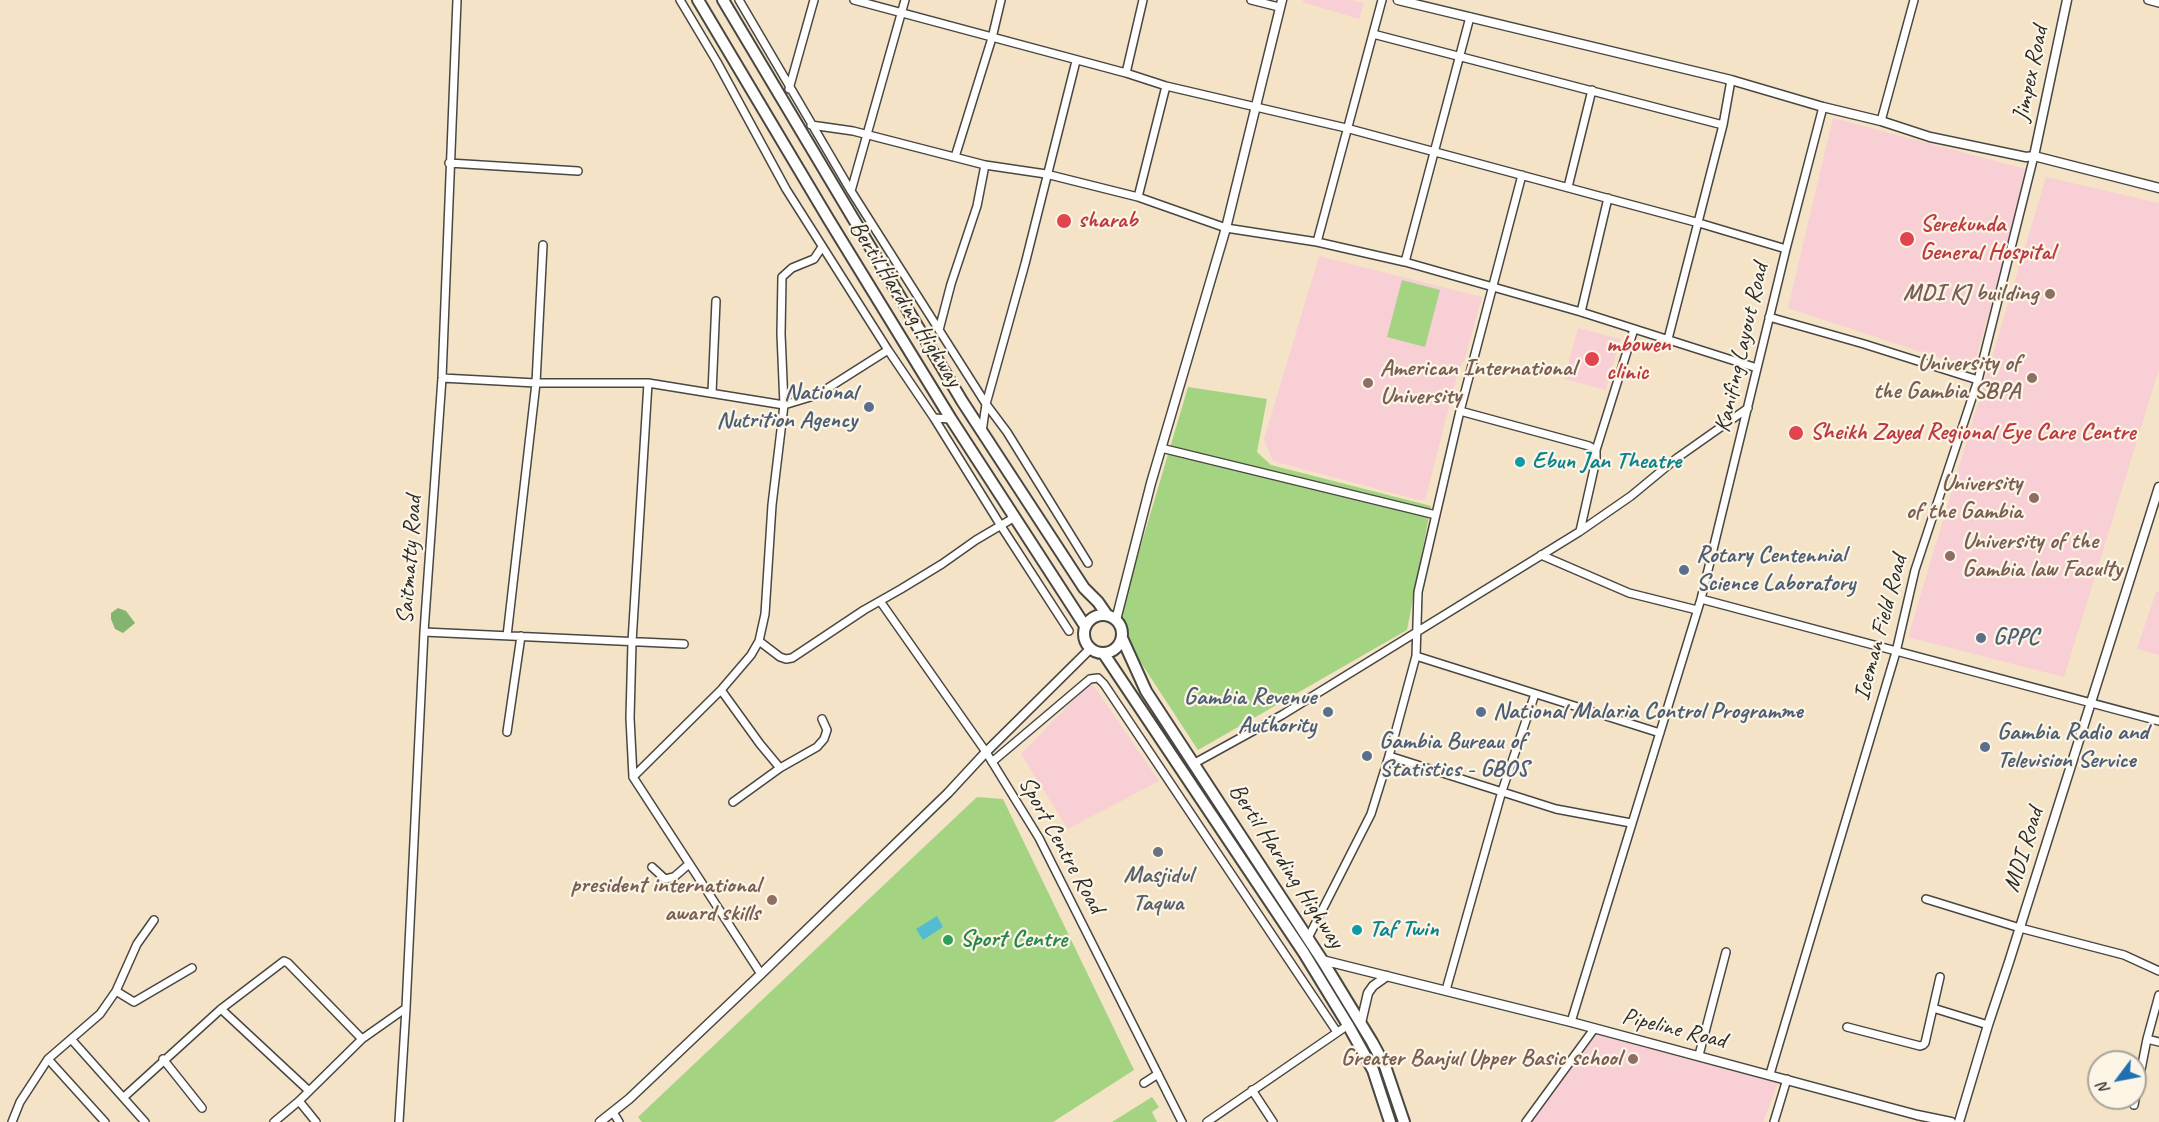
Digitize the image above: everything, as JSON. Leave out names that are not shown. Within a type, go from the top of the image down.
[{"type":"main road","name":"Bertil Harding Highway","points":[[698,0],[951,419],[1085,626]]},
{"type":"main road","name":"Bertil Harding Highway","points":[[723,0],[982,432],[1084,588],[1111,617]]},
{"type":"main road","points":[[1111,617],[1121,628],[1122,638],[1114,651],[1104,654],[1090,649],[1084,641],[1085,626],[1092,618],[1111,617]]},
{"type":"main road","name":"Bertil Harding Highway","points":[[1122,638],[1146,691],[1361,1023],[1385,1066],[1404,1122]]},
{"type":"main road","name":"Bertil Harding Highway","points":[[1104,654],[1304,953],[1348,1024],[1372,1070],[1390,1122]]},
{"type":"street","name":"Saitmatty Road","points":[[399,1122],[424,632],[442,378],[457,0]]},
{"type":"street","points":[[680,0],[717,62],[786,189],[1069,631]]},
{"type":"street","points":[[739,0],[789,90],[851,191],[1088,562]]},
{"type":"street","points":[[789,90],[814,0]]},
{"type":"street","points":[[854,0],[1126,73],[1166,86],[1257,105],[1568,187],[1786,249]]},
{"type":"street","points":[[851,191],[905,0]]},
{"type":"street","points":[[955,157],[992,38],[1001,0]]},
{"type":"street","points":[[1126,73],[1143,0]]},
{"type":"street","points":[[1111,617],[1226,228],[1280,4],[1251,0]]},
{"type":"street","points":[[1317,242],[1382,0]]},
{"type":"street","points":[[1398,0],[1731,80],[1881,121],[1930,137],[2026,157],[2034,156],[2159,188]]},
{"type":"street","points":[[1881,121],[1914,0]]},
{"type":"street","name":"Jimpex Road","points":[[2034,156],[2067,0]]},
{"type":"street","points":[[2148,0],[2159,3]]},
{"type":"street","points":[[1405,262],[1470,17]]},
{"type":"street","points":[[1373,34],[1723,125]]},
{"type":"street","points":[[982,432],[986,404],[1025,264],[1076,61]]},
{"type":"street","points":[[1668,339],[1723,125],[1731,80]]},
{"type":"street","points":[[1138,197],[1166,86]]},
{"type":"street","points":[[1568,187],[1592,90]]},
{"type":"street","name":"Kanifing Layout Road","points":[[1571,1022],[1698,610],[1823,107]]},
{"type":"street","points":[[812,125],[852,131],[985,165],[1046,174],[1138,197],[1226,228],[1317,242],[1405,262],[1581,312],[1757,368]]},
{"type":"street","name":"Iceman Field Road","points":[[1770,1074],[1896,652],[1915,570],[1978,380],[2034,156]]},
{"type":"street","points":[[449,164],[578,171]]},
{"type":"street","points":[[939,330],[951,284],[977,206],[985,165]]},
{"type":"street","points":[[1308,938],[1371,814],[1389,756],[1416,656],[1418,592],[1460,411],[1522,175]]},
{"type":"street","points":[[1581,312],[1608,198]]},
{"type":"street","points":[[507,636],[536,382],[543,245]]},
{"type":"street","points":[[633,777],[722,690],[751,655],[759,641],[765,614],[772,505],[784,405],[781,334],[782,277],[792,268],[814,259],[822,247]]},
{"type":"street","points":[[712,393],[716,301]]},
{"type":"street","points":[[1769,317],[1978,380]]},
{"type":"street","points":[[1580,532],[1596,460],[1596,450],[1634,330]]},
{"type":"street","points":[[442,378],[648,383],[784,405],[817,395],[888,350]]},
{"type":"street","points":[[648,383],[632,642],[630,718],[633,777],[761,974]]},
{"type":"street","points":[[1193,764],[1282,715],[1580,532],[1639,490],[1677,458],[1748,408]]},
{"type":"street","points":[[1460,411],[1589,446],[1596,450]]},
{"type":"street","points":[[934,418],[951,419]]},
{"type":"street","points":[[1161,448],[1436,514]]},
{"type":"street","name":"MDI Road","points":[[1959,1122],[2159,487]]},
{"type":"street","points":[[759,641],[780,657],[792,658],[1015,517]]},
{"type":"street","points":[[1541,555],[1629,593],[1698,610]]},
{"type":"street","points":[[1701,599],[2159,721]]},
{"type":"street","name":"Sport Centre Road","points":[[880,601],[986,752],[1039,838],[1182,1122]]},
{"type":"street","points":[[424,632],[684,644]]},
{"type":"street","points":[[507,732],[521,636]]},
{"type":"street","points":[[600,1122],[761,974],[948,793],[1090,649]]},
{"type":"street","points":[[1416,656],[1660,733]]},
{"type":"street","points":[[992,762],[1090,679],[1098,678],[1337,1032]]},
{"type":"street","points":[[722,690],[780,768]]},
{"type":"street","points":[[1446,990],[1502,791],[1535,694]]},
{"type":"street","points":[[733,802],[780,768],[817,747],[824,739],[827,730],[822,720]]},
{"type":"street","points":[[1389,756],[1556,809],[1631,823]]},
{"type":"street","points":[[652,867],[665,879],[674,877],[689,864]]},
{"type":"street","points":[[1926,899],[2020,928],[2124,956],[2159,971]]},
{"type":"street","points":[[12,1122],[20,1102],[48,1059],[100,1014],[116,991],[137,944],[154,920]]},
{"type":"street","points":[[1699,1055],[1726,952]]},
{"type":"street","name":"Pipeline Road","points":[[1322,960],[1699,1055],[1916,1118],[1951,1122]]},
{"type":"street","points":[[124,1097],[163,1059],[221,1009],[284,962],[288,963],[362,1039]]},
{"type":"street","points":[[116,991],[134,1002],[192,968]]},
{"type":"street","points":[[1361,1023],[1368,993],[1373,986],[1387,976]]},
{"type":"street","points":[[1847,1027],[1920,1046],[1925,1043],[1940,976]]},
{"type":"street","points":[[2145,1050],[2159,995]]},
{"type":"street","points":[[274,1122],[362,1039],[406,1008]]},
{"type":"street","points":[[1933,1008],[1988,1025]]},
{"type":"street","points":[[221,1009],[308,1090]]},
{"type":"street","points":[[1207,1122],[1348,1024]]},
{"type":"street","points":[[1526,1122],[1594,1029]]},
{"type":"street","points":[[71,1039],[145,1122]]},
{"type":"street","points":[[2147,1039],[2159,1042]]},
{"type":"street","points":[[48,1059],[105,1122]]},
{"type":"street","points":[[163,1059],[202,1108]]},
{"type":"street","points":[[1144,1083],[1158,1074]]},
{"type":"street","points":[[1774,1122],[1787,1079]]},
{"type":"street","points":[[1252,1090],[1273,1122]]},
{"type":"street","points":[[298,1101],[316,1122]]},
{"type":"street","points":[[613,1112],[619,1122]]},
{"type":"shaded area","points":[[1303,0],[1351,0],[1364,3],[1359,19],[1303,2]]},
{"type":"shaded area","name":"Serekunda General Hospital","points":[[1833,118],[2029,170],[1973,369],[1788,308]]},
{"type":"shaded area","name":"University of the Gambia","points":[[2046,177],[2159,203],[2159,369],[2064,677],[1908,637]]},
{"type":"shaded area","name":"American International University","points":[[1319,256],[1482,297],[1464,361],[1459,368],[1425,500],[1273,461],[1264,439]]},
{"type":"shaded area","name":"mbowen clinic","points":[[1578,328],[1620,339],[1606,390],[1564,379]]},
{"type":"shaded area","points":[[2156,592],[2159,592],[2159,655],[2137,649]]},
{"type":"shaded area","points":[[1091,682],[1159,781],[1068,829],[1021,754]]},
{"type":"shaded area","name":"Greater Banjul Upper Basic school","points":[[1597,1035],[1778,1083],[1763,1122],[1530,1122]]},
{"type":"green space","points":[[1402,280],[1440,290],[1425,347],[1387,337]]},
{"type":"green space","points":[[1188,387],[1267,399],[1257,452],[1271,465],[1431,506],[1407,630],[1198,750],[1117,626]]},
{"type":"green space","points":[[118,608],[126,611],[135,623],[123,633],[115,629],[111,619],[111,613]]},
{"type":"green space","name":"Sport Centre","points":[[977,797],[1003,799],[1134,1070],[1053,1122],[642,1122],[638,1117]]},
{"type":"green space","points":[[1152,1097],[1159,1107],[1152,1112],[1157,1122],[1112,1122]]},
{"type":"water","points":[[937,916],[943,927],[923,940],[916,929]]},
{"type":"place","name":"sharab","points":[[1064,221]]},
{"type":"place","name":"Serekunda General Hospital","points":[[1907,239]]},
{"type":"place","name":"MDI KJ building","points":[[2050,294]]},
{"type":"place","name":"mbowen clinic","points":[[1592,359]]},
{"type":"place","name":"University of the Gambia SBPA","points":[[2032,378]]},
{"type":"place","name":"American International University","points":[[1368,383]]},
{"type":"place","name":"National Nutrition Agency","points":[[869,407]]},
{"type":"place","name":"Sheikh Zayed Regional Eye Care Centre","points":[[1796,433]]},
{"type":"place","name":"Ebun Jan Theatre","points":[[1520,462]]},
{"type":"place","name":"University of the Gambia","points":[[2034,498]]},
{"type":"place","name":"University of the Gambia law Faculty","points":[[1950,556]]},
{"type":"place","name":"Rotary Centennial Science Laboratory","points":[[1684,570]]},
{"type":"place","name":"GPPC","points":[[1981,638]]},
{"type":"place","name":"Gambia Revenue Authority","points":[[1328,712]]},
{"type":"place","name":"National Malaria Control Programme","points":[[1481,712]]},
{"type":"place","name":"Gambia Radio and Television Service","points":[[1985,747]]},
{"type":"place","name":"Gambia Bureau of Statistics - GBOS","points":[[1367,756]]},
{"type":"place","name":"Masjidul Taqwa","points":[[1158,852]]},
{"type":"place","name":"president international award skills","points":[[772,900]]},
{"type":"place","name":"Taf Twin","points":[[1357,930]]},
{"type":"place","name":"Sport Centre","points":[[948,940]]},
{"type":"place","name":"Greater Banjul Upper Basic school","points":[[1633,1059]]}]
